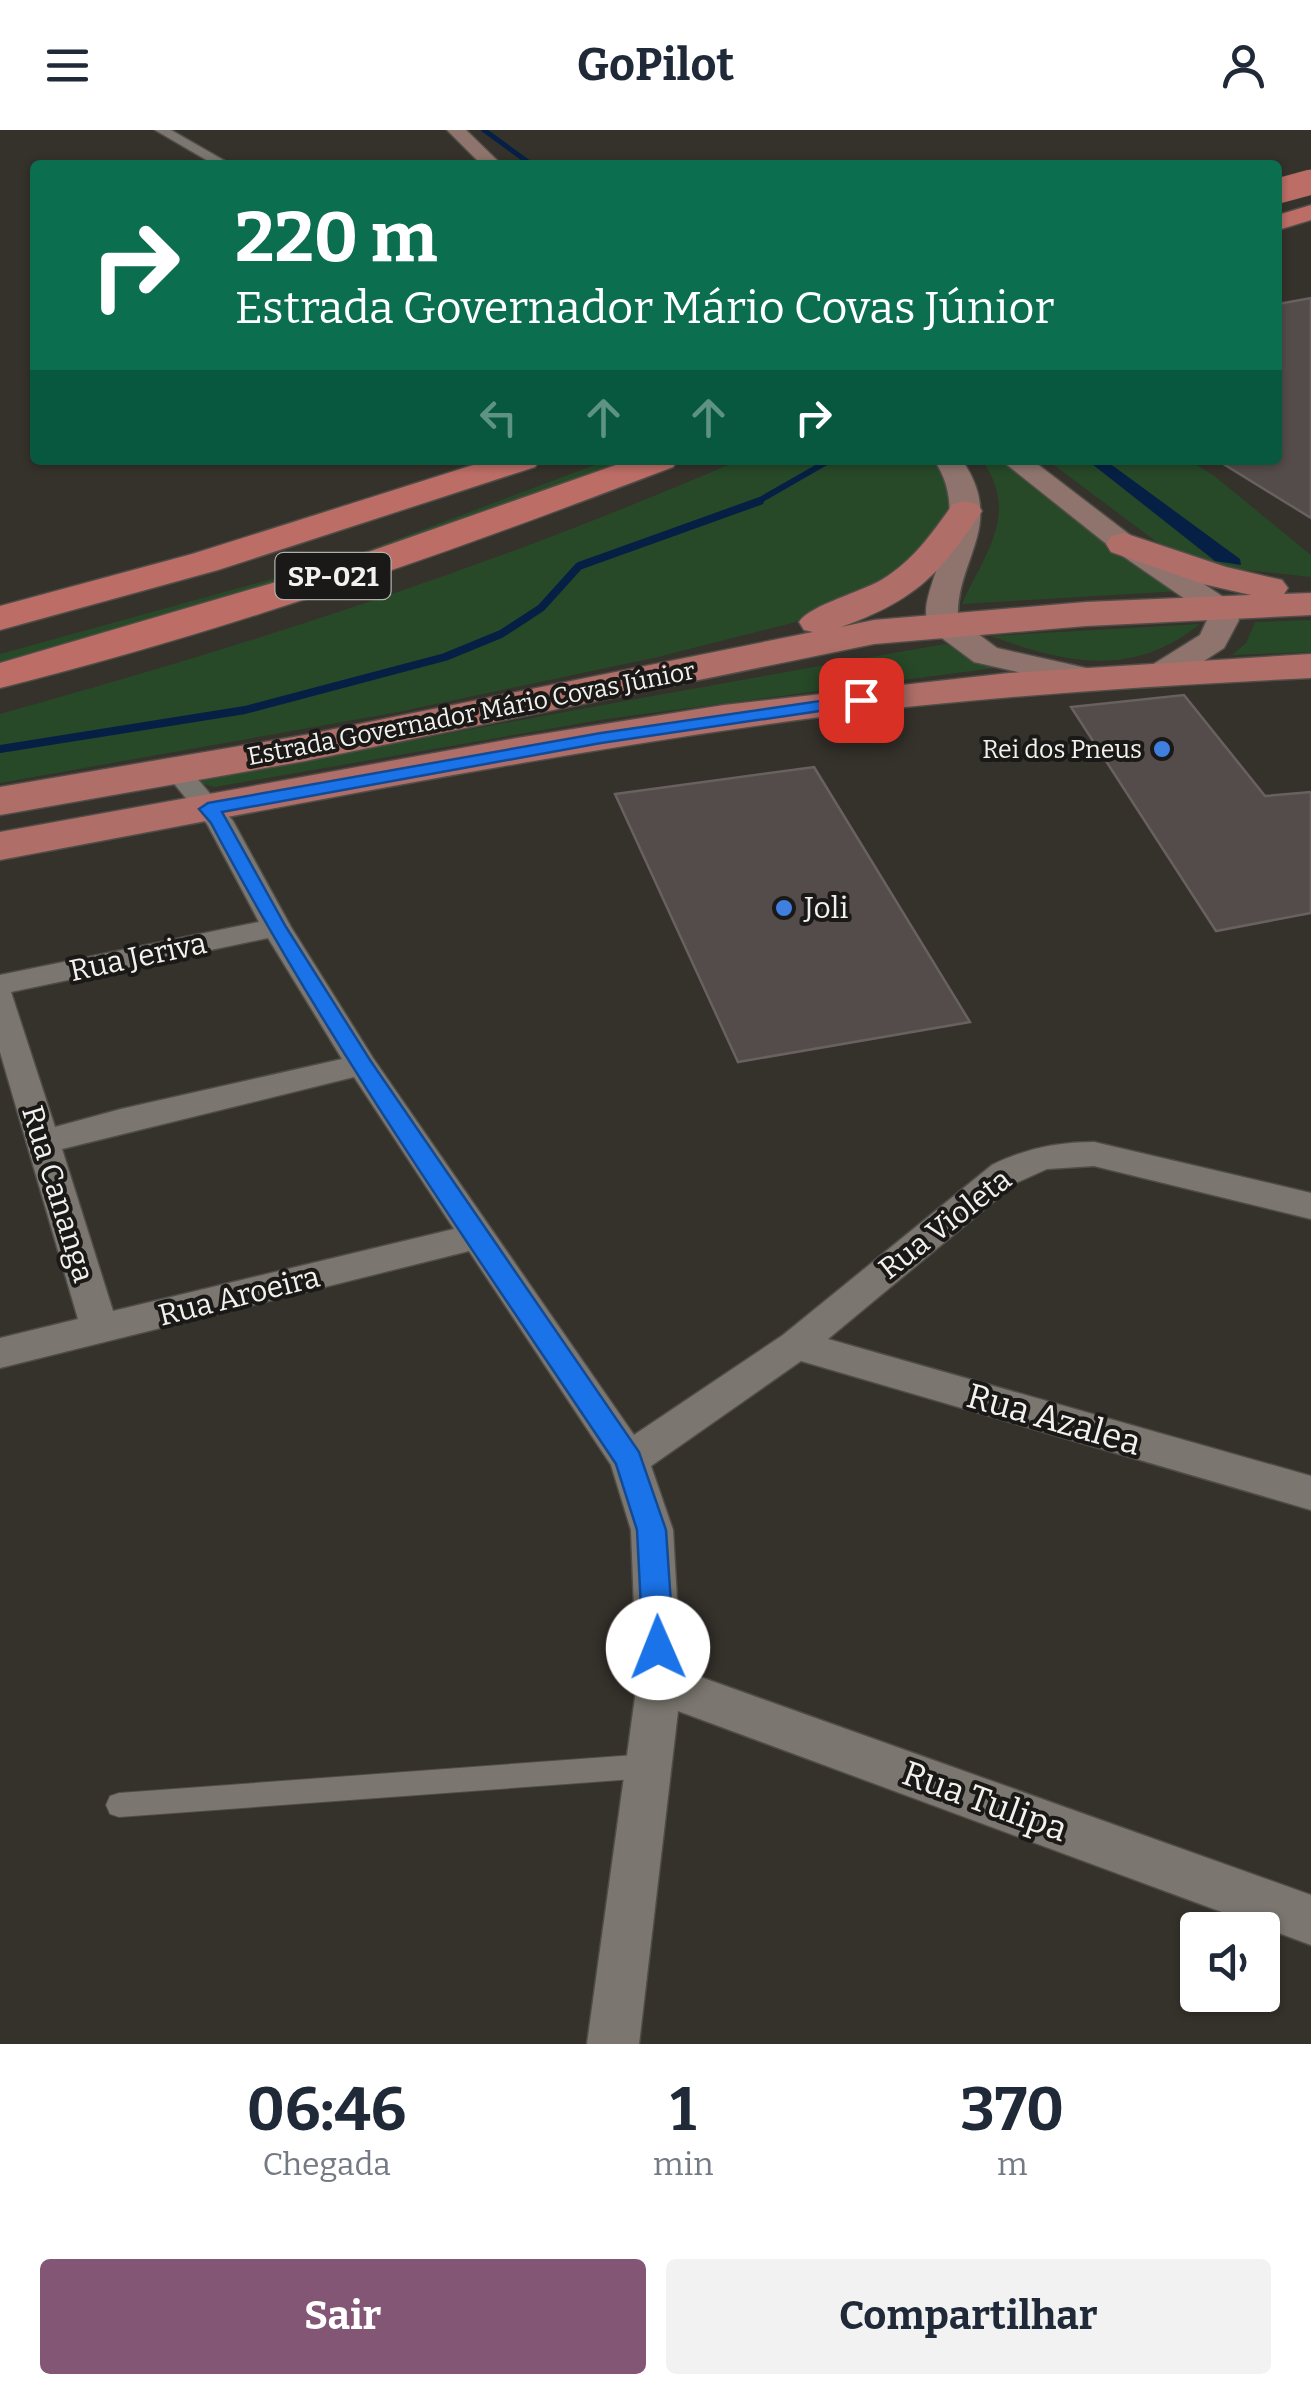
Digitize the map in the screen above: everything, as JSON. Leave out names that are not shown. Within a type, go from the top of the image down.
[{"type":"highway","points":[[1282,190],[1311,184]]},
{"type":"highway","points":[[1282,221],[1311,212]]},
{"type":"highway","name":"SP-021","points":[[0,618],[274,541],[507,465]]},
{"type":"highway","name":"SP-021","points":[[0,676],[210,616],[409,551],[647,465]]},
{"type":"highway","points":[[550,698],[848,612],[913,574],[934,555],[965,511]]},
{"type":"highway","points":[[1124,544],[1216,576],[1311,596]]},
{"type":"highway","name":"Estrada Governador Mário Covas Júnior","points":[[0,801],[550,698],[874,632],[1217,606],[1311,604]]},
{"type":"highway","name":"Estrada Governador Mário Covas Júnior","points":[[0,846],[700,722],[825,704],[1084,676],[1311,666]]},
{"type":"main road","points":[[456,130],[488,160]]},
{"type":"main road","points":[[951,465],[966,487],[965,511],[960,556],[940,609],[942,624],[986,655],[1084,676]]},
{"type":"main road","points":[[1021,465],[1124,544],[1217,606],[1223,620],[1213,641],[1164,672]]},
{"type":"street","points":[[161,130],[216,160]]},
{"type":"street","points":[[1282,182],[1311,184]]},
{"type":"street","points":[[176,770],[219,821],[276,927],[362,1065],[629,1460],[652,1530],[659,1682],[613,2044]]},
{"type":"street","name":"Rua Jeriva","points":[[0,985],[276,927]]},
{"type":"street","name":"Rua Cananga","points":[[0,1000],[100,1331]]},
{"type":"street","points":[[42,1143],[121,1120],[362,1065]]},
{"type":"street","name":"Rua Violeta","points":[[629,1460],[796,1345],[1004,1174],[1028,1160],[1062,1153],[1094,1154],[1311,1206]]},
{"type":"street","name":"Rua Aroeira","points":[[0,1354],[478,1236]]},
{"type":"street","name":"Rua Azalea","points":[[796,1345],[1311,1492]]},
{"type":"street","name":"Rua Tulipa","points":[[659,1682],[1311,1920]]},
{"type":"lane","points":[[119,1805],[648,1766]]},
{"type":"green space","points":[[595,465],[644,465],[0,679],[0,654],[344,559]]},
{"type":"green space","points":[[727,465],[936,465],[955,497],[943,540],[852,604],[792,623],[658,657],[393,713],[0,783],[0,714],[281,631],[466,568]]},
{"type":"green space","points":[[985,465],[1014,465],[1182,591],[962,604],[995,533],[998,498]]},
{"type":"green space","points":[[1054,465],[1095,465],[1104,471],[1116,468],[1111,465],[1196,465],[1311,555],[1311,577],[1228,568],[1158,543]]},
{"type":"green space","points":[[1311,620],[1311,652],[1232,655],[1246,643],[1255,622]]},
{"type":"green space","points":[[1200,624],[1150,653],[1098,661],[1046,654],[991,636]]},
{"type":"green space","points":[[945,644],[995,668],[606,719],[215,787],[195,782],[570,711]]},
{"type":"water","points":[[1093,465],[1116,468],[1240,559],[1241,565],[1215,561]]},
{"type":"building","points":[[1311,298],[1311,518],[1225,465],[1282,465],[1282,303]]},
{"type":"building","points":[[1184,695],[1265,796],[1311,792],[1311,913],[1216,931],[1071,707]]},
{"type":"building","name":"Joli","points":[[814,767],[970,1022],[738,1062],[615,794]]},
{"type":"waterway","points":[[484,130],[525,160]]},
{"type":"waterway","points":[[756,502],[821,465]]},
{"type":"waterway","points":[[756,502],[760,501]]},
{"type":"waterway","points":[[0,749],[245,710],[445,657],[501,634],[541,608],[579,566],[756,502]]},
{"type":"place","name":"Rei dos Pneus","points":[[1162,749]]},
{"type":"place","name":"Joli","points":[[784,908]]},
{"type":"route","points":[[658,1648],[652,1530],[629,1460],[362,1065],[276,927],[219,821],[208,809],[601,738],[861,700]]}]
